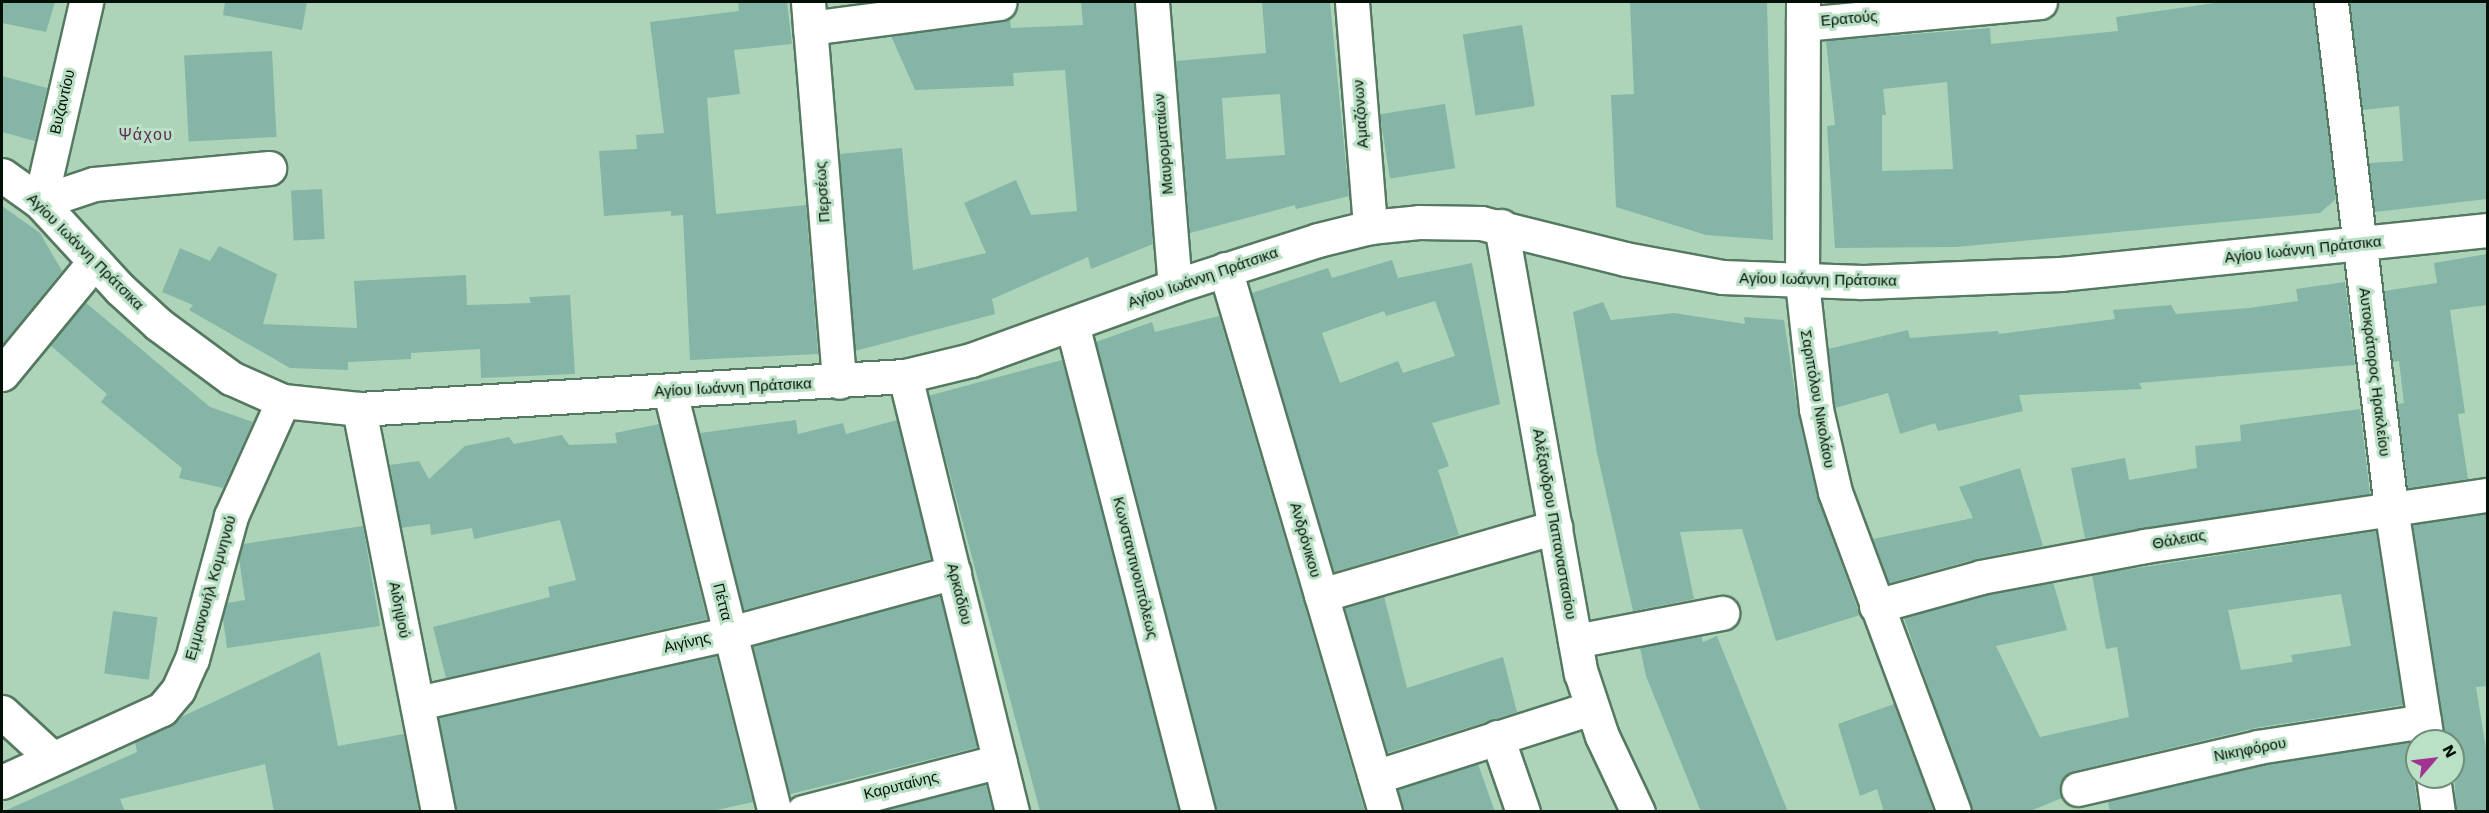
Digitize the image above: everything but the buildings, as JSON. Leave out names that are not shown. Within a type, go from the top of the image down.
[{"type":"street","name":"Βυζαντίου","points":[[40,202],[86,2]]},
{"type":"street","name":"Μαυροματαίων","points":[[1152,2],[1175,286]]},
{"type":"street","name":"Αμαζόνων","points":[[1352,2],[1370,227]]},
{"type":"street","name":"Ερατούς","points":[[1803,13],[2040,2]]},
{"type":"street","name":"Αυτοκράτορος Ηρακλείου","points":[[2331,2],[2357,244],[2391,508],[2425,729]]},
{"type":"street","points":[[809,15],[999,3]]},
{"type":"street","name":"Σαριπόλου Νικολάου","points":[[1803,13],[1802,282],[1808,362],[1824,454],[1876,606],[1954,812]]},
{"type":"street","name":"Περσέως","points":[[809,15],[839,382]]},
{"type":"street","points":[[40,202],[74,188],[94,184],[269,168]]},
{"type":"street","name":"Αγίου Ιωάννη Πράτσικα","points":[[2,176],[40,202],[94,262],[158,324],[231,378],[283,401],[359,409],[839,382],[906,376],[971,360],[1175,286],[1370,227],[1438,221],[1501,226],[1674,270],[1802,282],[1995,279],[2487,230]]},
{"type":"street","name":"Αλέξανδρου Παπαναστασίου","points":[[1501,226],[1575,641],[1591,708],[1638,812]]},
{"type":"street","points":[[2,374],[94,262]]},
{"type":"street","name":"Ανδρόνικου","points":[[1225,270],[1385,812]]},
{"type":"street","name":"Κωνσταντινουπόλεως","points":[[1072,324],[1198,812]]},
{"type":"street","name":"Αρκαδίου","points":[[906,376],[1012,812]]},
{"type":"street","name":"Πέττα","points":[[670,392],[775,812]]},
{"type":"street","name":"Εμμανουήλ Κομνηνού","points":[[2,782],[162,709],[178,690],[192,659],[231,516],[283,401]]},
{"type":"street","name":"Αιδηψού","points":[[359,409],[438,812]]},
{"type":"street","name":"Θάλειας","points":[[1876,606],[2042,565],[2227,531],[2487,495]]},
{"type":"street","points":[[1322,595],[1555,526]]},
{"type":"street","name":"Αιγίνης","points":[[418,703],[730,633],[954,572]]},
{"type":"street","points":[[1575,641],[1722,613]]},
{"type":"street","points":[[1375,777],[1497,736],[1591,708]]},
{"type":"street","points":[[2,712],[52,758]]},
{"type":"street","name":"Νικηφόρου","points":[[2078,789],[2258,747],[2405,733]]},
{"type":"street","points":[[1497,736],[1523,812]]},
{"type":"street","name":"Καρυταίνης","points":[[802,812],[1000,761]]},
{"type":"street","points":[[2435,789],[2438,812]]},
{"type":"district","name":"Ψάχου","points":[[146,135]]}]
